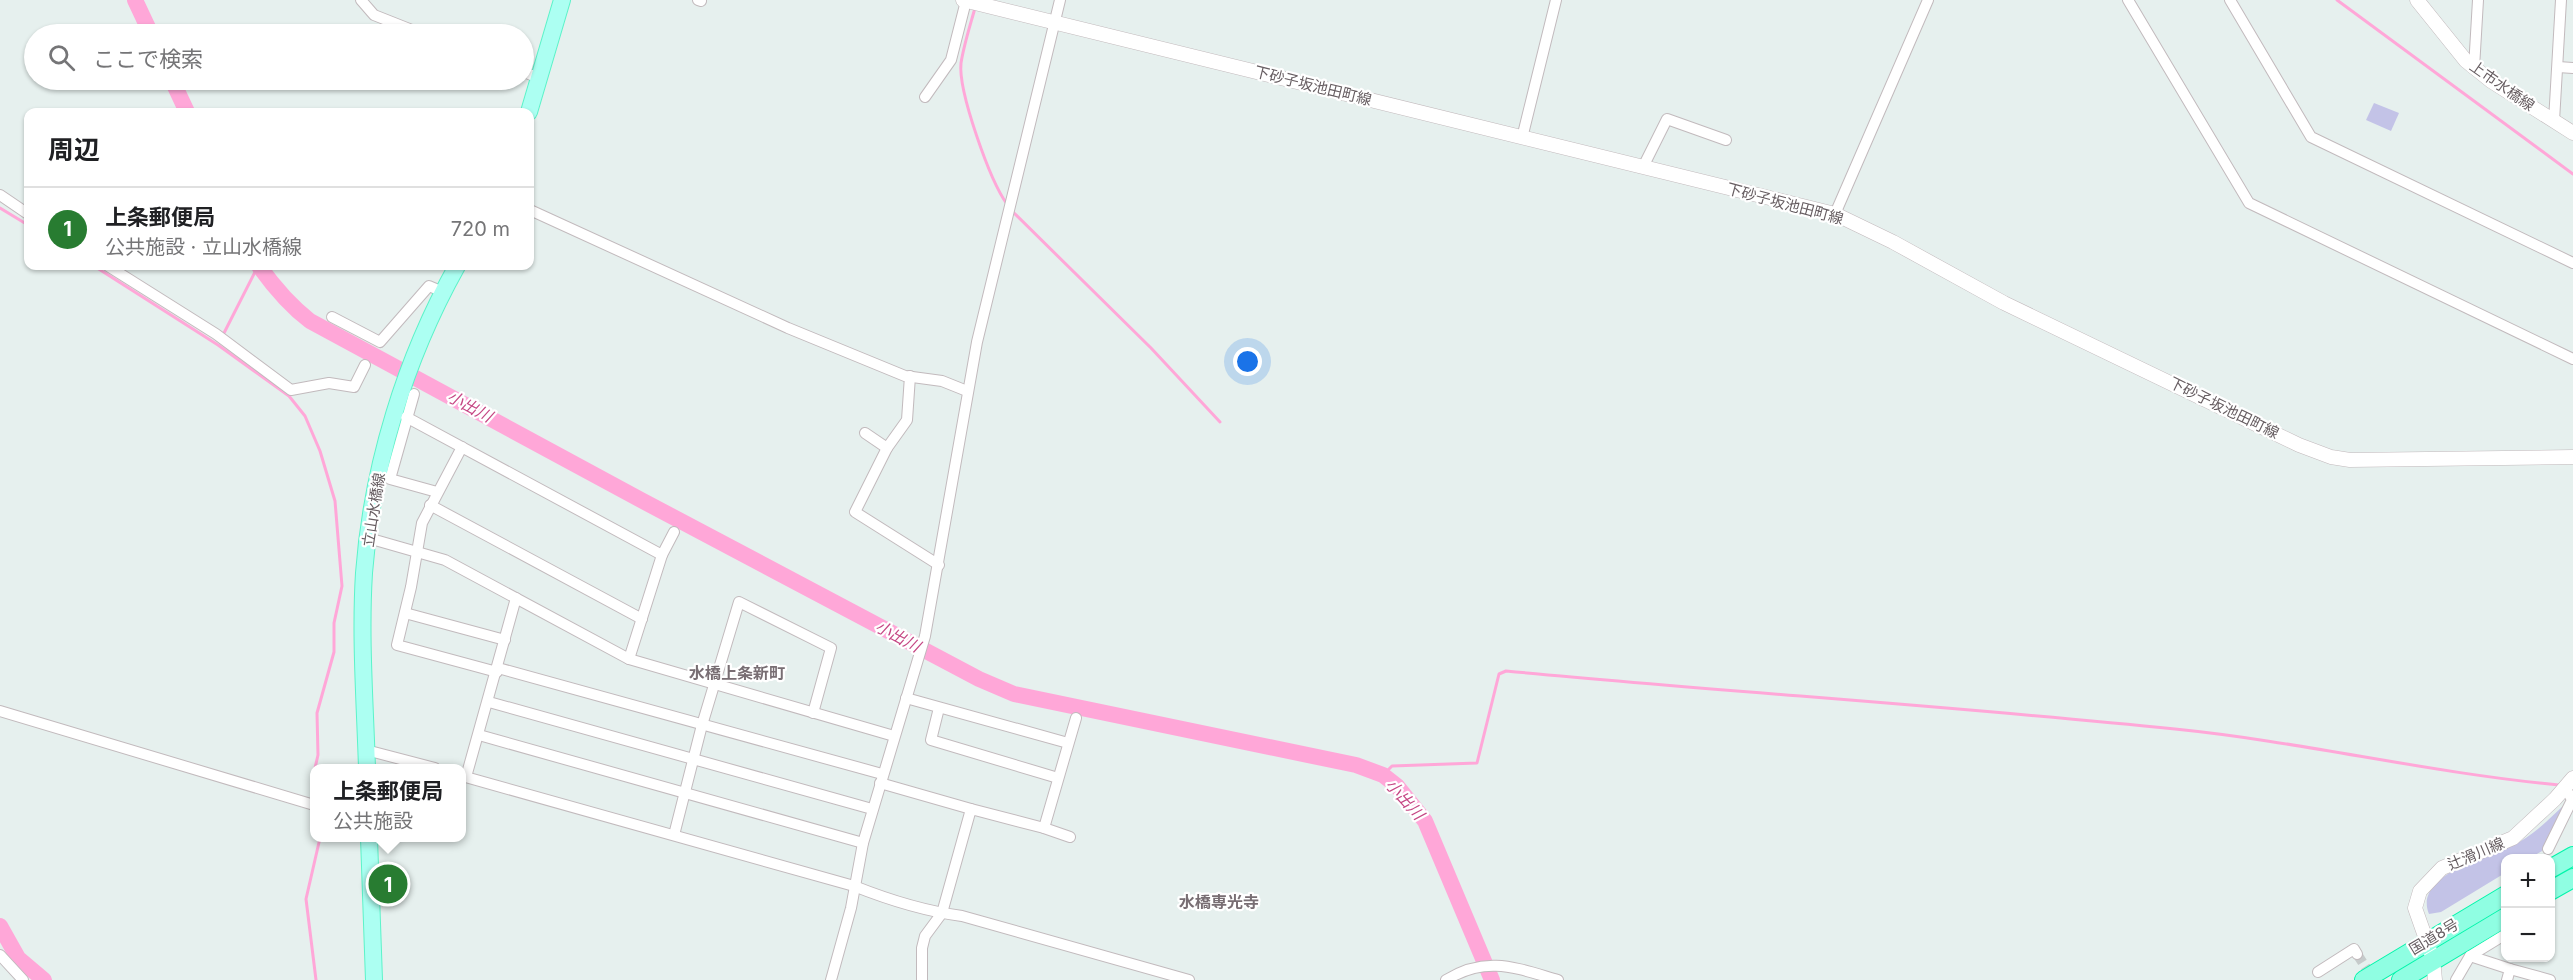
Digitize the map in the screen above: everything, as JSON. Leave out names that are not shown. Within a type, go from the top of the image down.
[{"type":"highway","points":[[2555,866],[2573,856]]},
{"type":"highway","points":[[2555,888],[2573,878]]},
{"type":"highway","name":"国道8号","points":[[2364,980],[2501,897]]},
{"type":"highway","name":"国道8号","points":[[2401,980],[2501,919]]},
{"type":"main road","points":[[534,68],[562,0]]},
{"type":"main road","name":"下砂子坂池田町線","points":[[965,0],[1835,214],[1893,242],[2004,303],[2300,445],[2331,457],[2350,460],[2573,458]]},
{"type":"main road","name":"上市水橋線","points":[[2417,0],[2452,45],[2474,68],[2573,133]]},
{"type":"main road","points":[[529,108],[530,90]]},
{"type":"main road","name":"立山水橋線","points":[[367,764],[363,611],[368,538],[385,449],[409,389],[411,365],[455,270]]},
{"type":"main road","name":"辻滑川線","points":[[2435,980],[2433,959],[2415,908],[2420,891],[2442,868],[2513,838],[2569,783]]},
{"type":"main road","points":[[369,842],[374,980]]},
{"type":"street","points":[[361,0],[374,15],[397,24]]},
{"type":"street","points":[[925,97],[951,60],[965,0]]},
{"type":"street","points":[[831,980],[851,908],[863,843],[872,810],[925,636],[939,565],[967,391],[1060,0]]},
{"type":"street","points":[[1522,138],[1556,0]]},
{"type":"street","points":[[1835,214],[1928,0]]},
{"type":"street","points":[[2128,0],[2249,203],[2573,359]]},
{"type":"street","points":[[2230,0],[2311,137],[2573,263]]},
{"type":"street","points":[[2474,68],[2478,0]]},
{"type":"street","points":[[2554,121],[2559,67],[2561,0]]},
{"type":"street","points":[[2559,67],[2573,68]]},
{"type":"street","points":[[1643,167],[1667,119],[1726,140]]},
{"type":"street","points":[[0,195],[24,211]]},
{"type":"street","points":[[534,212],[788,328],[910,376],[942,381],[967,391]]},
{"type":"street","points":[[114,270],[216,334],[291,390],[329,383],[354,387],[365,365]]},
{"type":"street","points":[[332,317],[380,342],[429,286],[443,292]]},
{"type":"street","points":[[910,376],[907,420],[887,447],[855,512],[939,565]]},
{"type":"street","points":[[409,389],[406,417],[390,479],[437,492]]},
{"type":"street","points":[[406,417],[662,555]]},
{"type":"street","points":[[865,433],[887,447]]},
{"type":"street","points":[[462,447],[422,523],[397,645],[702,725],[881,779],[971,809],[1071,837]]},
{"type":"street","points":[[430,505],[642,619]]},
{"type":"street","points":[[629,659],[662,555],[674,532]]},
{"type":"street","points":[[368,538],[445,560],[629,659],[894,736]]},
{"type":"street","points":[[466,771],[489,702],[516,598]]},
{"type":"street","points":[[674,835],[702,725],[739,602],[831,648],[813,713]]},
{"type":"street","points":[[405,613],[506,640]]},
{"type":"street","points":[[906,698],[1068,743]]},
{"type":"street","points":[[489,702],[872,810]]},
{"type":"street","points":[[939,708],[931,740],[1058,778]]},
{"type":"street","points":[[0,711],[310,804]]},
{"type":"street","points":[[1044,828],[1076,718]]},
{"type":"street","points":[[479,735],[863,843]]},
{"type":"street","points":[[366,750],[420,764]]},
{"type":"street","points":[[466,777],[854,886],[888,899],[962,916],[1190,980]]},
{"type":"street","points":[[2548,849],[2572,800],[2569,783]]},
{"type":"street","points":[[922,980],[922,948],[925,936],[942,913],[971,809]]},
{"type":"street","points":[[2456,980],[2470,956],[2501,937]]},
{"type":"street","points":[[2318,972],[2354,949],[2357,954]]},
{"type":"street","points":[[0,955],[23,980]]},
{"type":"street","points":[[2470,956],[2509,975],[2550,980]]},
{"type":"street","points":[[1446,980],[1462,970],[1502,964],[1558,980]]},
{"type":"shaded area","points":[[2374,103],[2399,113],[2391,131],[2366,120]]},
{"type":"shaded area","points":[[2564,805],[2542,851],[2537,854],[2501,854],[2501,875],[2441,912],[2429,914],[2427,900],[2433,888],[2444,877],[2476,859],[2521,841]]},
{"type":"waterway","name":"小出川","points":[[135,0],[146,24]]},
{"type":"waterway","points":[[2337,0],[2573,174]]},
{"type":"waterway","points":[[975,8],[962,56],[961,76],[976,135],[992,176],[1007,204]]},
{"type":"waterway","name":"小出川","points":[[177,90],[185,108]]},
{"type":"waterway","points":[[0,208],[24,223]]},
{"type":"waterway","points":[[1013,212],[1151,348],[1220,422]]},
{"type":"waterway","points":[[100,270],[218,345],[289,396],[305,416],[320,451],[335,501],[342,586],[334,623],[334,652],[317,713],[318,755],[316,764]]},
{"type":"waterway","points":[[223,335],[256,270]]},
{"type":"waterway","name":"小出川","points":[[262,270],[295,309],[310,321],[979,679],[1014,694],[1356,765],[1383,775],[1397,786],[1425,821],[1492,980]]},
{"type":"waterway","points":[[1383,775],[1392,766],[1477,763],[1499,674],[1506,671],[2175,729],[2463,773],[2559,785]]},
{"type":"waterway","points":[[316,980],[306,899],[319,842]]},
{"type":"waterway","points":[[0,926],[18,958],[44,980]]},
{"type":"waterway","points":[[16,967],[18,958]]},
{"type":"tunnel","points":[[2357,954],[2374,980]]},
{"type":"place","name":"上条郵便局","points":[[388,884]]},
{"type":"district","name":"水橋上条新町","points":[[737,673]]},
{"type":"district","name":"水橋専光寺","points":[[1219,902]]}]
